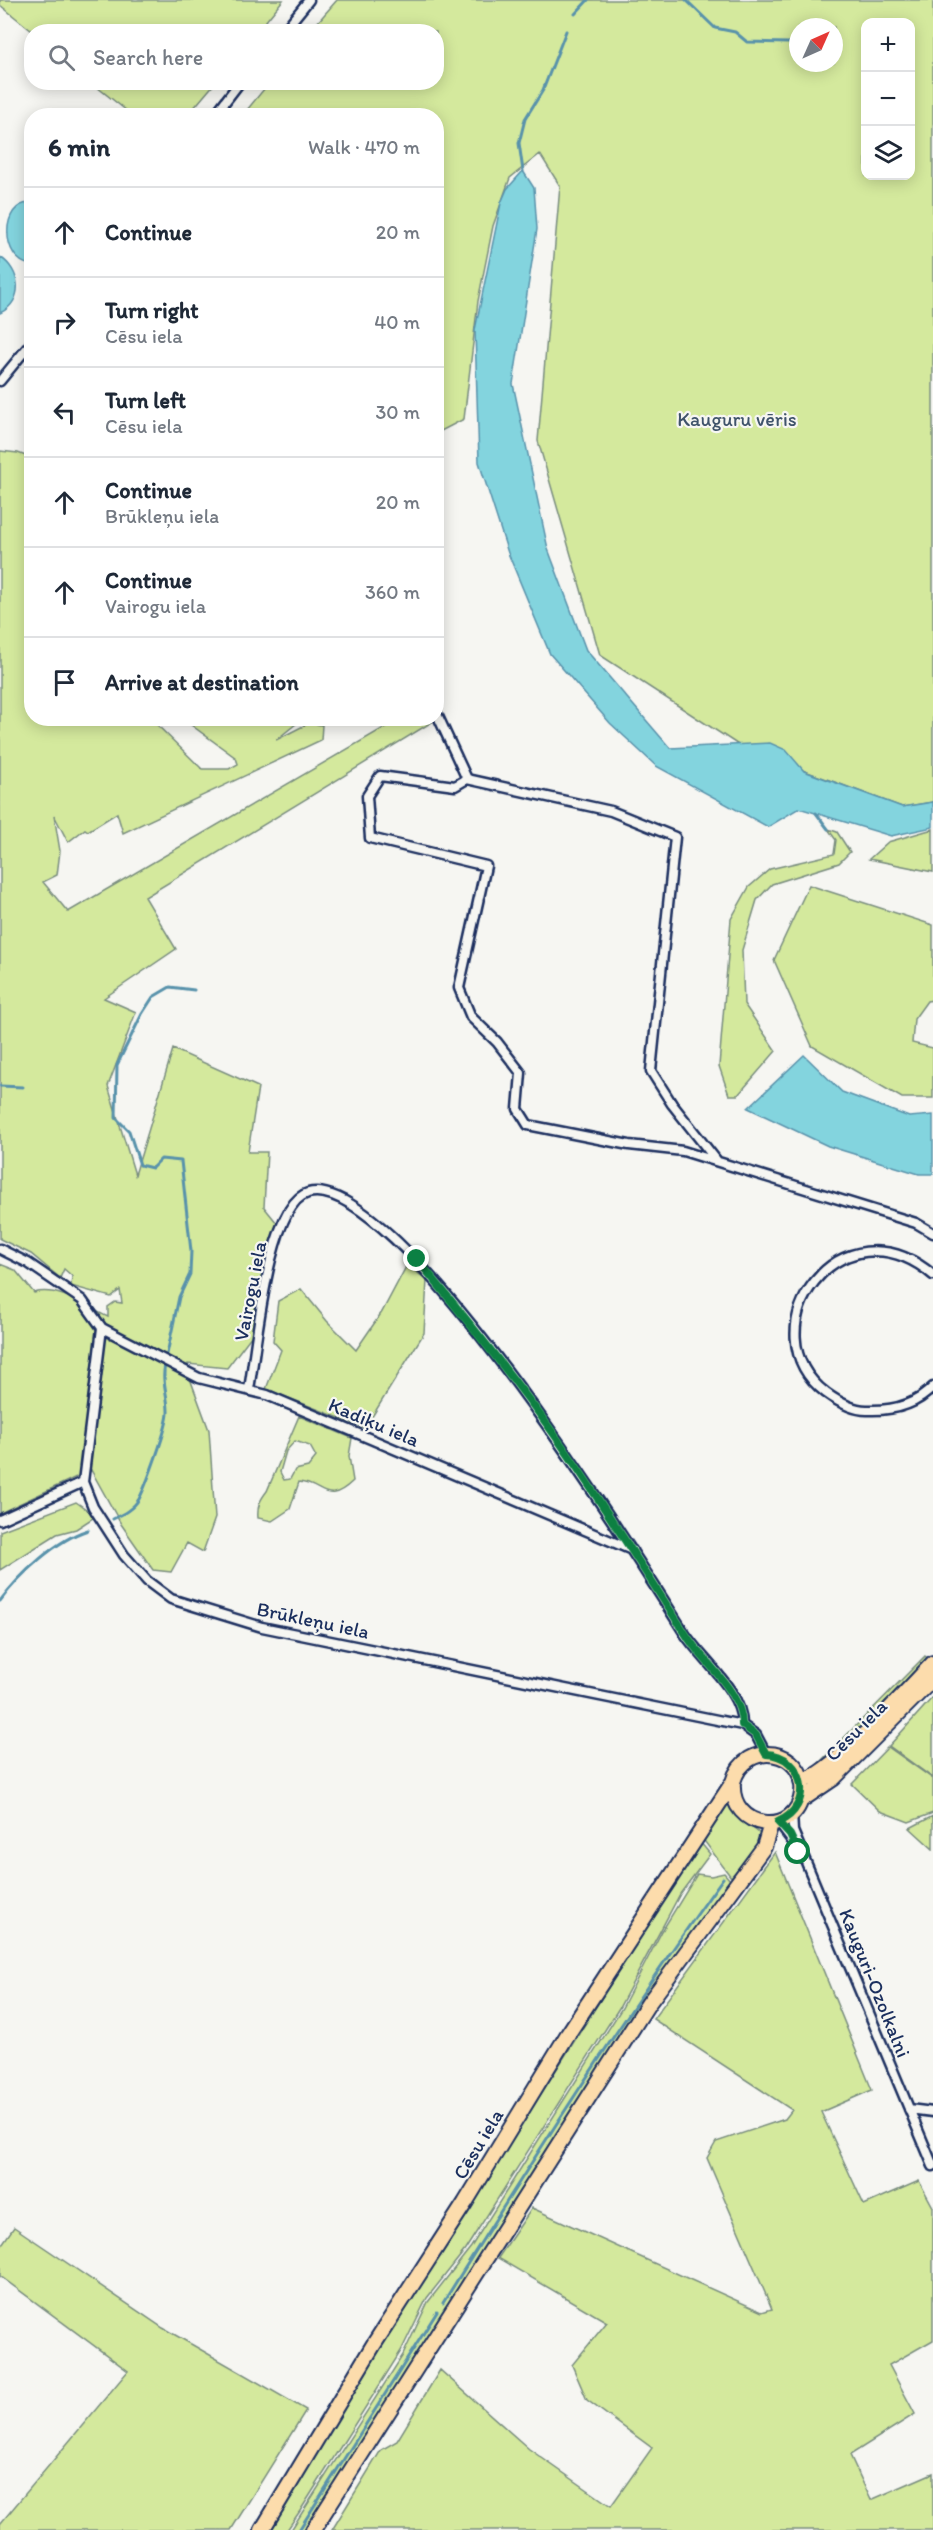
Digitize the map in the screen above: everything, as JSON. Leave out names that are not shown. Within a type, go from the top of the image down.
[{"type":"main road","name":"Cēsu iela","points":[[801,1781],[810,1780],[834,1762],[933,1663]]},
{"type":"main road","name":"Cēsu iela","points":[[774,1823],[792,1813],[800,1801],[834,1778],[933,1679]]},
{"type":"main road","points":[[752,1757],[766,1754],[784,1758],[793,1764],[801,1781],[800,1801]]},
{"type":"main road","name":"Cēsu iela","points":[[262,2530],[374,2344],[465,2203],[568,2034],[733,1782],[740,1767],[752,1757]]},
{"type":"main road","points":[[313,2530],[648,2004],[764,1847],[774,1823],[754,1821],[741,1812],[734,1798],[733,1782]]},
{"type":"street","points":[[290,24],[309,0]]},
{"type":"street","points":[[220,108],[234,90]]},
{"type":"street","points":[[0,381],[24,352]]},
{"type":"street","points":[[442,726],[467,779]]},
{"type":"street","points":[[717,1162],[672,1104],[651,1071],[675,837],[611,812],[467,779],[455,786],[380,776],[367,796],[370,838],[486,866],[459,988],[471,1017],[497,1042],[521,1073],[518,1109],[528,1125],[629,1145],[683,1151],[717,1162],[916,1223],[933,1233]]},
{"type":"street","name":"Vairogu iela","points":[[249,1389],[269,1264],[279,1230],[300,1197],[306,1193],[322,1191],[363,1214],[417,1259],[546,1422],[690,1640],[728,1689],[742,1713],[744,1726]]},
{"type":"street","points":[[0,1249],[28,1263],[82,1300],[102,1328]]},
{"type":"street","points":[[933,1275],[919,1263],[898,1254],[876,1251],[854,1254],[834,1263],[817,1277],[804,1296],[797,1317],[796,1342],[803,1366],[818,1387],[838,1402],[861,1410],[886,1411],[910,1404],[933,1388]]},
{"type":"street","name":"Kadiķu iela","points":[[102,1328],[210,1382],[249,1389],[632,1550]]},
{"type":"street","name":"Brūkleņu iela","points":[[102,1328],[84,1482],[93,1507],[132,1564],[147,1581],[171,1599],[262,1628],[744,1726]]},
{"type":"street","points":[[0,1520],[84,1482]]},
{"type":"street","points":[[744,1726],[756,1735],[766,1754]]},
{"type":"street","points":[[744,1726],[754,1736],[756,1749],[752,1757]]},
{"type":"street","points":[[792,1813],[794,1831],[814,1879]]},
{"type":"street","points":[[774,1823],[790,1835],[814,1879]]},
{"type":"street","name":"Kauguri-Ozolkalni","points":[[814,1879],[933,2166]]},
{"type":"street","points":[[909,2109],[933,2112]]},
{"type":"green space","points":[[0,0],[283,0],[264,24],[24,24],[0,5]]},
{"type":"green space","name":"Kauguru vēris","points":[[337,0],[933,0],[933,802],[902,807],[743,748],[600,655],[538,441],[560,186],[540,154],[510,178],[493,226],[478,301],[464,419],[444,429],[444,108],[249,108],[263,90],[444,90],[444,24],[316,24]]},
{"type":"green space","points":[[101,90],[209,90],[194,108],[123,108]]},
{"type":"green space","points":[[0,451],[24,455],[24,726],[158,726],[202,769],[229,769],[238,764],[236,758],[193,726],[293,726],[276,740],[303,726],[322,726],[321,740],[123,833],[117,813],[88,831],[85,829],[68,842],[54,815],[60,851],[57,875],[43,882],[68,912],[387,726],[426,726],[145,897],[176,949],[104,998],[136,1012],[108,1086],[135,1175],[173,1049],[258,1087],[248,1152],[267,1152],[264,1207],[277,1223],[264,1273],[255,1331],[227,1368],[188,1364],[188,1373],[209,1430],[215,1518],[203,1552],[187,1543],[171,1572],[153,1570],[121,1524],[91,1470],[0,1513],[0,1264],[15,1270],[34,1293],[53,1292],[63,1295],[108,1317],[108,1307],[115,1302],[122,1303],[120,1290],[111,1297],[71,1286],[72,1276],[64,1269],[60,1278],[31,1254],[0,1239]]},
{"type":"green space","points":[[828,829],[837,832],[850,852],[839,863],[772,884],[757,900],[742,950],[744,1004],[776,1051],[738,1095],[729,1095],[719,1066],[731,919],[749,887],[770,869],[834,854],[836,840]]},
{"type":"green space","points":[[933,829],[933,872],[869,859],[888,842]]},
{"type":"green space","points":[[809,885],[933,925],[933,1000],[927,1001],[914,1019],[912,1043],[933,1048],[933,1098],[902,1098],[812,1046],[774,960]]},
{"type":"green space","points":[[407,1265],[427,1280],[424,1333],[365,1428],[266,1389],[281,1350],[273,1341],[278,1301],[301,1289],[327,1321],[356,1350],[382,1312]]},
{"type":"green space","points":[[299,1416],[352,1438],[349,1456],[353,1481],[344,1489],[331,1493],[299,1482],[290,1509],[272,1521],[258,1518],[262,1497],[267,1491]],"holes":[[[295,1441],[310,1446],[316,1457],[308,1467],[295,1470],[290,1479],[284,1480],[280,1472],[286,1451]]]},
{"type":"green space","points":[[76,1502],[96,1516],[76,1529],[57,1534],[0,1570],[0,1531]]},
{"type":"green space","points":[[925,1656],[930,1660],[831,1760],[812,1770]]},
{"type":"green space","points":[[933,1697],[933,1778],[889,1746]]},
{"type":"green space","points":[[888,1747],[933,1779],[933,1813],[909,1822],[880,1811],[852,1784]]},
{"type":"green space","points":[[726,1801],[739,1817],[764,1837],[731,1877],[702,1838]]},
{"type":"green space","points":[[933,1816],[933,1849],[910,1828]]},
{"type":"green space","points":[[700,1842],[710,1854],[680,1894],[619,2008],[465,2250],[427,2298],[401,2351],[300,2511],[287,2530],[266,2530]]},
{"type":"green space","points":[[775,1852],[872,2090],[821,2112],[864,2205],[919,2181],[933,2207],[933,2340],[889,2365],[915,2414],[850,2455],[871,2500],[933,2473],[933,2530],[332,2530],[381,2450],[397,2441],[440,2370],[529,2449],[611,2506],[652,2448],[587,2400],[572,2365],[607,2322],[498,2258],[532,2208],[762,2312],[772,2309],[707,2158],[716,2142],[785,2119],[792,2110],[653,2019]]},
{"type":"green space","points":[[724,1873],[730,1880],[628,2023],[304,2530],[291,2530],[403,2355],[428,2302],[471,2247],[622,2008],[662,1931],[697,1874],[711,1876]]},
{"type":"green space","points":[[14,2227],[163,2328],[306,2410],[231,2530],[0,2530],[0,2524],[128,2371],[0,2276],[0,2247]]},
{"type":"water","points":[[523,171],[534,188],[537,229],[513,384],[548,549],[586,650],[670,748],[770,743],[786,750],[804,771],[902,807],[933,802],[933,827],[891,836],[799,808],[768,827],[656,766],[610,723],[550,654],[508,553],[479,462],[475,330],[501,203],[507,189]]},
{"type":"water","points":[[24,204],[24,262],[14,253],[9,243],[8,232],[9,221],[21,205]]},
{"type":"water","points":[[0,257],[16,277],[17,293],[14,301],[0,313]]},
{"type":"water","points":[[804,1055],[842,1092],[909,1117],[933,1115],[933,1174],[919,1174],[828,1146],[748,1108]]},
{"type":"waterway","points":[[575,14],[588,0]]},
{"type":"waterway","points":[[686,0],[715,28],[735,32],[747,42],[789,43]]},
{"type":"waterway","points":[[523,171],[519,143],[525,119],[543,90],[566,31]]},
{"type":"waterway","points":[[816,813],[828,829]]},
{"type":"waterway","points":[[167,1354],[179,1297],[190,1274],[191,1251],[181,1161],[161,1159],[152,1168],[140,1165],[129,1131],[116,1118],[117,1065],[153,997],[170,987],[194,990]]},
{"type":"waterway","points":[[0,1086],[23,1087]]},
{"type":"waterway","points":[[113,1519],[137,1503],[147,1482],[167,1418],[165,1365]]},
{"type":"waterway","points":[[0,1601],[18,1580],[51,1550],[88,1530]]},
{"type":"waterway","points":[[443,2303],[580,2088],[650,1982],[723,1878]]},
{"type":"waterway","points":[[299,2530],[437,2312]]},
{"type":"route","points":[[417,1259],[546,1422],[608,1512],[690,1640],[728,1689],[742,1713],[742,1725],[756,1735],[766,1754],[784,1758],[793,1764],[799,1773],[802,1794],[799,1805],[792,1813],[778,1822],[790,1835],[798,1852]]}]
